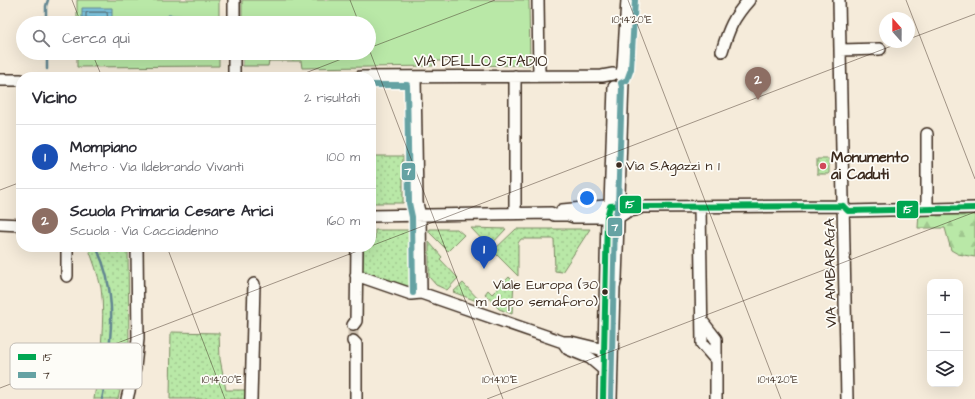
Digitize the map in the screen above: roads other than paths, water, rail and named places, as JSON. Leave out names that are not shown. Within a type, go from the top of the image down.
[{"type":"street","points":[[234,0],[234,16]]},
{"type":"street","points":[[538,0],[539,76]]},
{"type":"street","points":[[611,399],[614,287],[616,279],[619,217],[614,205],[614,80],[623,68],[627,0]]},
{"type":"street","points":[[722,51],[734,18],[749,0]]},
{"type":"street","name":"VIA AMBARAGA","points":[[839,0],[847,399]]},
{"type":"street","points":[[840,50],[880,49]]},
{"type":"street","points":[[234,60],[234,72]]},
{"type":"street","points":[[415,76],[417,203],[420,216],[421,293]]},
{"type":"street","points":[[515,76],[515,213]]},
{"type":"street","name":"VIA DELLO STADIO","points":[[376,77],[539,76],[614,80]]},
{"type":"street","points":[[927,134],[928,209]]},
{"type":"street","points":[[376,216],[551,213],[557,211],[635,204],[642,207],[843,206],[848,210],[975,208]]},
{"type":"street","points":[[603,399],[607,217],[614,205]]},
{"type":"street","points":[[551,213],[554,215],[568,215],[574,218],[619,217],[628,211],[642,207]]},
{"type":"street","points":[[700,207],[702,344],[716,359],[716,399]]},
{"type":"street","points":[[0,224],[16,224]]},
{"type":"street","points":[[67,252],[67,276]]},
{"type":"street","points":[[137,252],[138,343]]},
{"type":"street","points":[[356,324],[357,252]]},
{"type":"street","points":[[356,275],[411,294],[421,293],[563,342],[571,342],[604,350],[609,357],[608,381],[611,387]]},
{"type":"street","points":[[251,399],[254,284]]},
{"type":"street","points":[[356,342],[356,399]]},
{"type":"street","points":[[563,342],[568,349],[590,358],[603,369]]},
{"type":"street","points":[[127,399],[130,389]]},
{"type":"water","points":[[82,8],[112,8],[112,16],[82,16]]},
{"type":"water","points":[[168,15],[198,16],[168,16]]},
{"type":"waterway","points":[[46,16],[46,6],[48,0]]},
{"type":"waterway","points":[[47,60],[47,69]]},
{"type":"waterway","points":[[98,252],[107,276],[111,305],[109,343]]},
{"type":"waterway","points":[[102,399],[104,389]]},
{"type":"tunnel","points":[[353,325],[353,341]]},
{"type":"place","name":"Scuola Primaria Cesare Arici","points":[[758,100]]},
{"type":"place","name":"Via S.Agazzi n 1","points":[[619,165]]},
{"type":"place","name":"Monumento ai Caduti","points":[[823,166]]},
{"type":"place","name":"Mompiano","points":[[484,269]]},
{"type":"place","name":"Viale Europa (30 m dopo semaforo)","points":[[605,292]]}]
